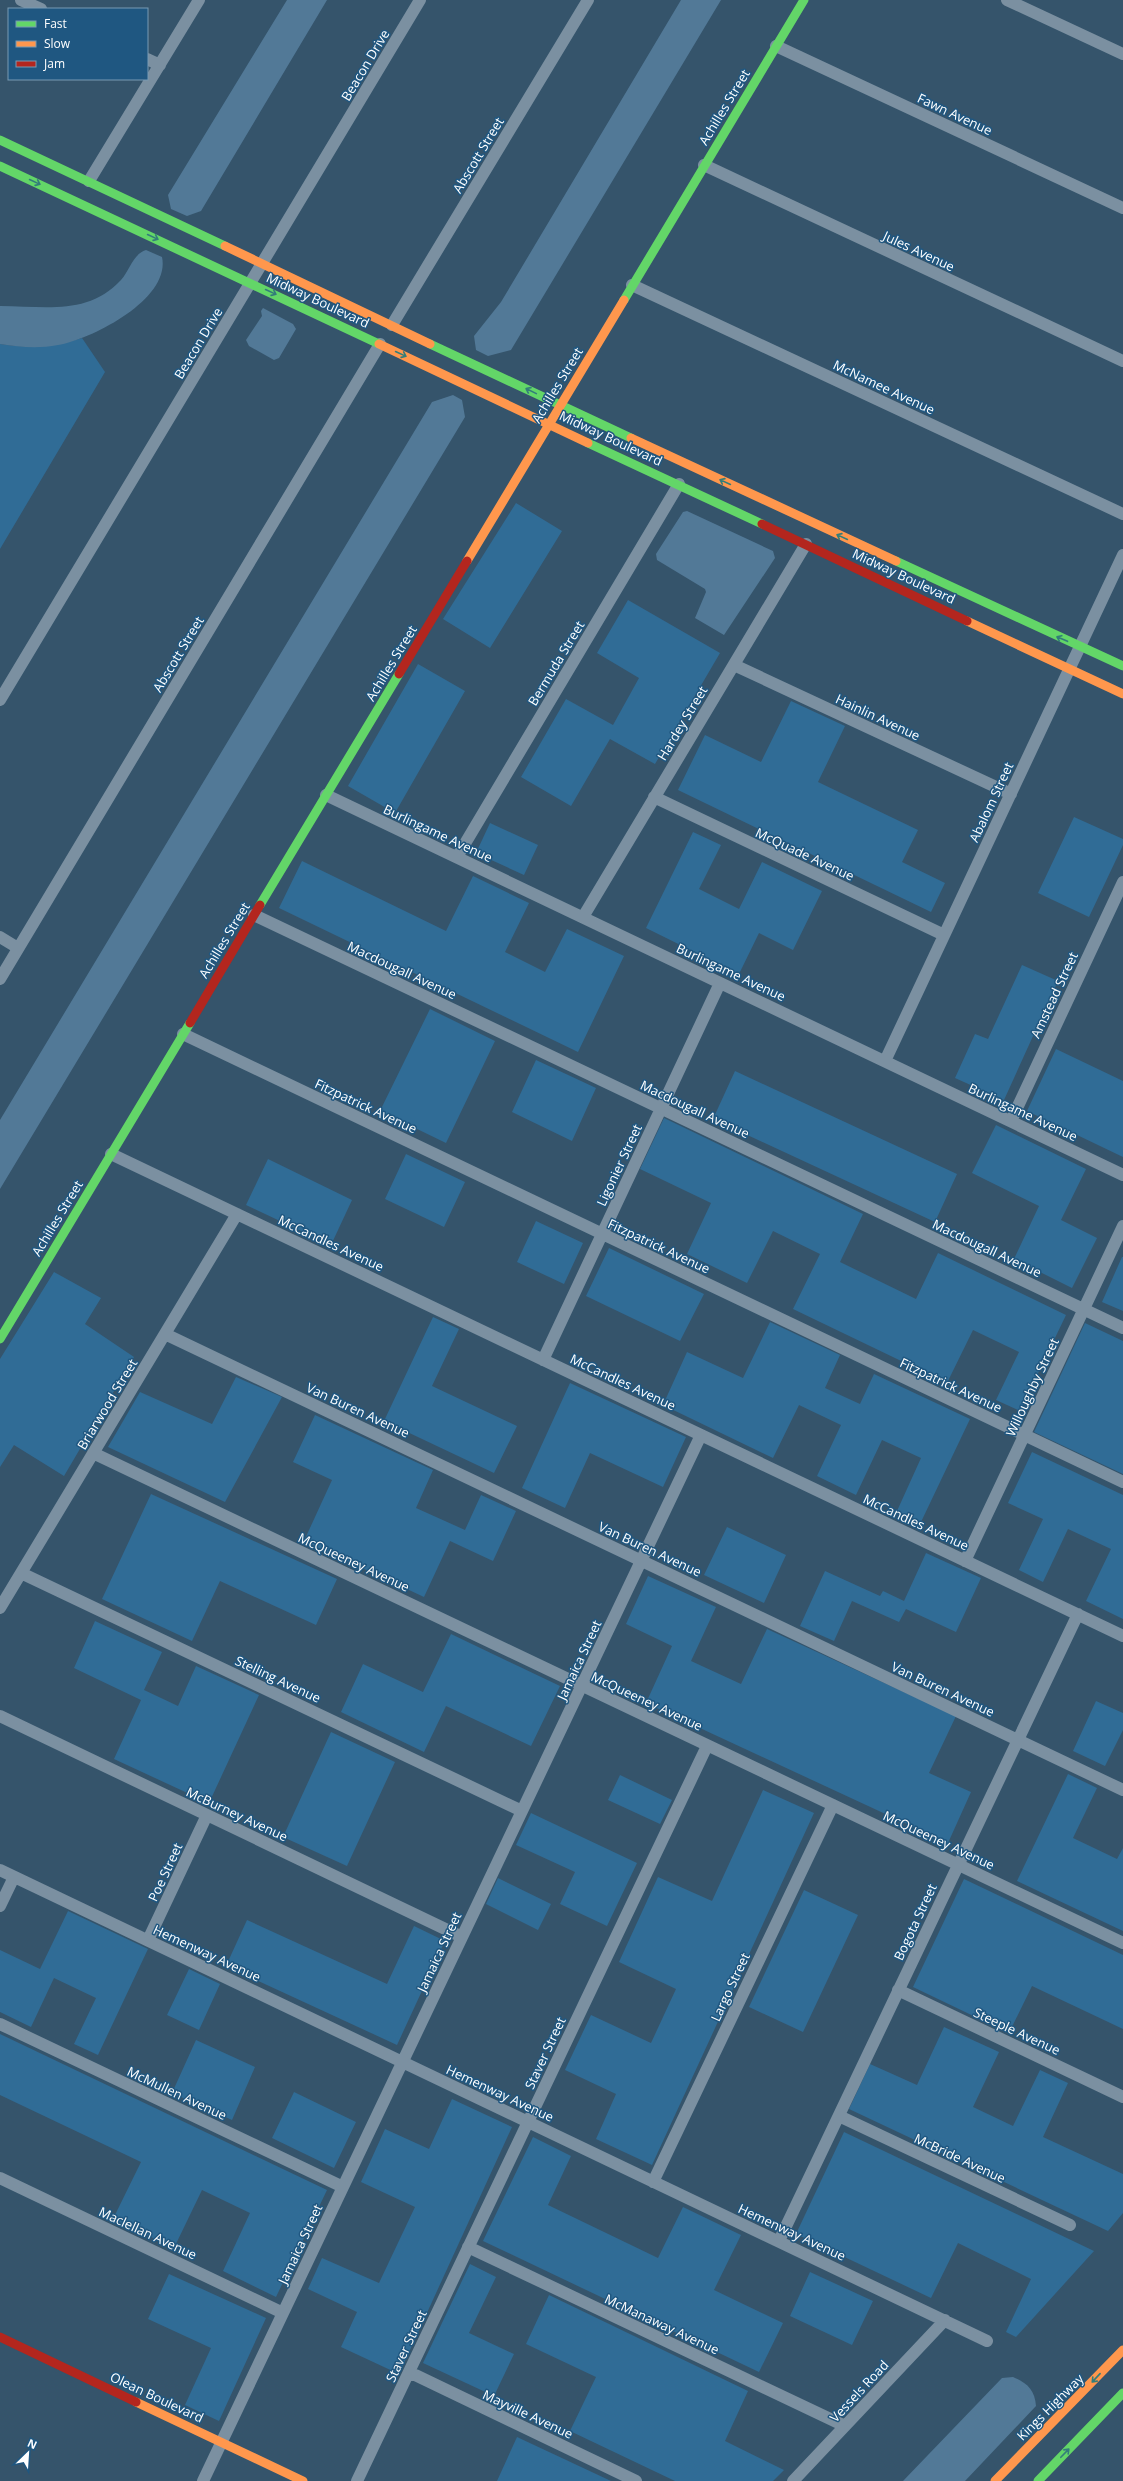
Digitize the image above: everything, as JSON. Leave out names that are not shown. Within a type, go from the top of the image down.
[{"type":"street","points":[[21,0],[39,8]]},
{"type":"street","points":[[89,181],[199,0]]},
{"type":"street","name":"Beacon Drive","points":[[0,700],[420,0]]},
{"type":"street","name":"Abscott Street","points":[[392,325],[588,0]]},
{"type":"street","name":"Achilles Street","points":[[0,1339],[804,0]]},
{"type":"street","points":[[1007,0],[1123,54]]},
{"type":"street","name":"Fawn Avenue","points":[[776,46],[1123,208]]},
{"type":"street","points":[[148,59],[160,65]]},
{"type":"street","name":"Midway Boulevard","points":[[0,140],[560,405],[1123,666]]},
{"type":"street","name":"Midway Boulevard","points":[[0,166],[1123,694]]},
{"type":"street","name":"Jules Avenue","points":[[704,166],[1123,361]]},
{"type":"street","name":"McNamee Avenue","points":[[632,285],[1123,514]]},
{"type":"street","name":"Abscott Street","points":[[0,979],[380,344]]},
{"type":"street","name":"Bermuda Street","points":[[456,857],[679,484]]},
{"type":"street","name":"Hardey Street","points":[[582,917],[806,544]]},
{"type":"street","name":"Abalom Street","points":[[885,1061],[1123,555]]},
{"type":"street","name":"Hainlin Avenue","points":[[734,665],[1011,794]]},
{"type":"street","name":"Burlingame Avenue","points":[[326,795],[1123,1175]]},
{"type":"street","name":"McQuade Avenue","points":[[654,797],[944,936]]},
{"type":"street","name":"Amstead Street","points":[[1010,1121],[1123,882]]},
{"type":"street","name":"Macdougall Avenue","points":[[254,915],[1123,1328]]},
{"type":"street","points":[[0,937],[18,948]]},
{"type":"street","name":"Ligonier Street","points":[[543,1360],[720,983]]},
{"type":"street","name":"Fitzpatrick Avenue","points":[[183,1034],[1123,1482]]},
{"type":"street","name":"McCandles Avenue","points":[[111,1154],[1123,1636]]},
{"type":"street","name":"Briarwood Street","points":[[0,1608],[237,1214]]},
{"type":"street","name":"Willoughby Street","points":[[965,1561],[1123,1226]]},
{"type":"street","name":"Van Buren Avenue","points":[[165,1334],[1123,1790]]},
{"type":"street","name":"Jamaica Street","points":[[203,2481],[701,1435]]},
{"type":"street","name":"McQueeney Avenue","points":[[93,1453],[1123,1943]]},
{"type":"street","name":"Stelling Avenue","points":[[22,1573],[522,1811]]},
{"type":"street","name":"Bogota Street","points":[[779,2241],[1078,1614]]},
{"type":"street","name":"McBurney Avenue","points":[[0,1716],[462,1937]]},
{"type":"street","name":"Staver Street","points":[[357,2481],[707,1746]]},
{"type":"street","name":"Largo Street","points":[[653,2182],[833,1805]]},
{"type":"street","name":"Poe Street","points":[[148,1940],[207,1815]]},
{"type":"street","name":"Hemenway Avenue","points":[[0,1870],[988,2341]]},
{"type":"street","points":[[0,1906],[14,1877]]},
{"type":"street","name":"Steeple Avenue","points":[[898,1990],[1123,2097]]},
{"type":"street","name":"McMullen Avenue","points":[[0,2024],[343,2187]]},
{"type":"street","name":"McBride Avenue","points":[[839,2116],[1070,2225]]},
{"type":"street","name":"Maclellan Avenue","points":[[0,2178],[283,2313]]},
{"type":"street","name":"McManaway Avenue","points":[[468,2247],[845,2426]]},
{"type":"street","name":"Vessels Road","points":[[793,2481],[944,2320]]},
{"type":"street","name":"Olean Boulevard","points":[[0,2337],[303,2481]]},
{"type":"street","name":"Kings Highway","points":[[994,2481],[1123,2350]]},
{"type":"street","name":"Mayville Avenue","points":[[408,2372],[636,2481]]},
{"type":"street","points":[[1038,2481],[1123,2394]]},
{"type":"shaded area","points":[[287,0],[327,0],[201,211],[187,216],[171,209],[168,195]]},
{"type":"shaded area","points":[[681,0],[721,0],[511,350],[488,356],[476,350],[474,336],[501,302]]},
{"type":"shaded area","points":[[146,250],[162,257],[162,273],[154,288],[142,302],[108,326],[90,335],[58,345],[29,347],[0,344],[0,306],[65,306],[80,304],[94,299],[108,291],[121,280],[138,255]]},
{"type":"shaded area","points":[[263,308],[293,324],[296,329],[279,358],[274,360],[249,346],[246,340],[262,316],[261,311]]},
{"type":"shaded area","points":[[82,338],[105,372],[0,549],[0,344],[11,346],[41,346]]},
{"type":"shaded area","points":[[453,395],[462,400],[465,417],[0,1189],[0,1120],[432,402]]},
{"type":"shaded area","points":[[516,503],[562,531],[490,648],[443,619]]},
{"type":"shaded area","points":[[687,511],[773,551],[775,558],[724,635],[695,618],[706,592],[705,589],[657,560],[656,554],[683,512]]},
{"type":"shaded area","points":[[628,600],[720,653],[655,764],[610,739],[571,806],[521,777],[566,699],[613,725],[639,678],[597,653]]},
{"type":"shaded area","points":[[418,664],[465,691],[395,813],[348,786]]},
{"type":"shaded area","points":[[791,701],[845,726],[818,782],[918,830],[902,862],[945,883],[931,912],[678,790],[705,735],[761,762]]},
{"type":"shaded area","points":[[1074,817],[1123,839],[1123,845],[1089,917],[1038,893]]},
{"type":"shaded area","points":[[490,823],[538,845],[524,875],[476,853]]},
{"type":"shaded area","points":[[693,832],[721,845],[699,889],[739,909],[762,862],[822,891],[793,950],[759,933],[739,974],[646,928]]},
{"type":"shaded area","points":[[302,861],[446,931],[473,876],[529,903],[505,952],[545,972],[567,929],[624,956],[578,1052],[279,908]]},
{"type":"shaded area","points":[[1022,965],[1058,981],[1004,1100],[955,1078],[975,1034],[988,1039]]},
{"type":"shaded area","points":[[430,1009],[495,1041],[446,1143],[380,1111]]},
{"type":"shaded area","points":[[1056,1049],[1123,1081],[1123,1157],[1027,1111]]},
{"type":"shaded area","points":[[536,1060],[596,1088],[572,1141],[512,1112]]},
{"type":"shaded area","points":[[735,1071],[957,1174],[935,1222],[713,1119]]},
{"type":"shaded area","points":[[664,1118],[863,1214],[840,1262],[916,1299],[938,1253],[1066,1315],[1020,1411],[996,1400],[1019,1352],[973,1330],[947,1383],[793,1309],[820,1254],[773,1231],[747,1283],[687,1254],[711,1203],[640,1169]]},
{"type":"shaded area","points":[[996,1125],[1086,1169],[1061,1220],[1097,1238],[1072,1288],[1014,1259],[1039,1206],[972,1173]]},
{"type":"shaded area","points":[[406,1154],[465,1182],[444,1227],[385,1199]]},
{"type":"shaded area","points":[[268,1159],[352,1200],[331,1245],[246,1205]]},
{"type":"shaded area","points":[[536,1221],[583,1243],[564,1284],[517,1262]]},
{"type":"shaded area","points":[[609,1248],[704,1294],[680,1341],[586,1296]]},
{"type":"shaded area","points":[[1123,1257],[1123,1311],[1102,1302]]},
{"type":"shaded area","points":[[54,1272],[101,1298],[85,1324],[134,1357],[64,1476],[14,1445],[0,1467],[0,1359]]},
{"type":"shaded area","points":[[433,1317],[459,1329],[432,1386],[517,1426],[494,1473],[384,1421]]},
{"type":"shaded area","points":[[770,1322],[840,1355],[825,1388],[860,1404],[874,1374],[970,1419],[921,1522],[897,1511],[921,1458],[882,1440],[856,1495],[817,1476],[841,1425],[799,1405],[773,1458],[663,1405],[687,1352],[743,1378]]},
{"type":"shaded area","points":[[1085,1323],[1123,1341],[1123,1474],[1034,1432]]},
{"type":"shaded area","points":[[236,1377],[282,1397],[225,1502],[108,1447],[140,1392],[212,1424]]},
{"type":"shaded area","points":[[570,1383],[686,1437],[663,1487],[590,1453],[565,1508],[522,1488]]},
{"type":"shaded area","points":[[315,1415],[433,1470],[416,1508],[465,1530],[481,1495],[516,1511],[493,1561],[450,1541],[424,1597],[304,1541],[332,1480],[293,1462]]},
{"type":"shaded area","points":[[1032,1452],[1123,1495],[1123,1619],[1086,1601],[1111,1549],[1068,1529],[1043,1582],[1019,1570],[1043,1519],[1008,1503]]},
{"type":"shaded area","points":[[151,1494],[337,1579],[316,1625],[220,1581],[192,1641],[102,1599]]},
{"type":"shaded area","points":[[727,1527],[786,1555],[764,1603],[704,1575]]},
{"type":"shaded area","points":[[926,1553],[981,1578],[956,1632],[906,1609],[899,1622],[852,1601],[834,1641],[800,1626],[825,1571],[880,1596],[883,1591],[904,1601]]},
{"type":"shaded area","points":[[648,1576],[716,1607],[691,1661],[741,1684],[767,1629],[956,1716],[929,1773],[971,1792],[948,1843],[646,1703],[672,1646],[626,1624]]},
{"type":"shaded area","points":[[95,1621],[162,1652],[144,1690],[178,1706],[196,1666],[259,1695],[209,1803],[114,1759],[141,1700],[74,1668]]},
{"type":"shaded area","points":[[451,1634],[560,1686],[531,1746],[446,1706],[424,1752],[341,1712],[363,1664],[423,1692]]},
{"type":"shaded area","points":[[1096,1701],[1123,1713],[1123,1730],[1105,1766],[1073,1751]]},
{"type":"shaded area","points":[[331,1732],[395,1762],[347,1866],[283,1837]]},
{"type":"shaded area","points":[[1068,1774],[1097,1788],[1073,1838],[1117,1859],[1123,1848],[1123,1931],[1017,1881]]},
{"type":"shaded area","points":[[620,1775],[672,1800],[660,1824],[608,1800]]},
{"type":"shaded area","points":[[763,1790],[814,1813],[652,2165],[596,2139],[616,2094],[565,2070],[591,2015],[651,2043],[676,1989],[619,1962],[658,1877],[712,1901]]},
{"type":"shaded area","points":[[531,1813],[637,1863],[607,1926],[560,1904],[575,1872],[516,1845]]},
{"type":"shaded area","points":[[498,1878],[551,1904],[538,1930],[486,1904]]},
{"type":"shaded area","points":[[964,1879],[1123,1955],[1123,2029],[1032,1986],[1009,2033],[913,1987]]},
{"type":"shaded area","points":[[804,1890],[858,1915],[803,2032],[749,2007]]},
{"type":"shaded area","points":[[68,1911],[148,1949],[98,2055],[74,2044],[96,1998],[54,1978],[31,2027],[0,2012],[0,1950],[40,1969]]},
{"type":"shaded area","points":[[247,1920],[387,1984],[414,1926],[445,1941],[397,2045],[226,1966]]},
{"type":"shaded area","points":[[189,1969],[220,1984],[199,2030],[167,2015]]},
{"type":"shaded area","points":[[944,2027],[999,2052],[973,2107],[1013,2126],[1040,2070],[1068,2083],[1043,2137],[1123,2174],[1123,2213],[1108,2231],[849,2109],[870,2064],[917,2085]]},
{"type":"shaded area","points":[[0,2034],[327,2190],[276,2297],[223,2271],[250,2213],[202,2190],[174,2248],[113,2219],[141,2162],[0,2095]]},
{"type":"shaded area","points":[[196,2040],[255,2067],[232,2120],[172,2093]]},
{"type":"shaded area","points":[[294,2092],[356,2122],[334,2168],[272,2138]]},
{"type":"shaded area","points":[[452,2099],[512,2127],[399,2374],[341,2347],[357,2312],[308,2289],[322,2258],[379,2283],[415,2207],[361,2182],[385,2129],[429,2149]]},
{"type":"shaded area","points":[[844,2132],[1094,2251],[1016,2337],[1006,2332],[1031,2279],[958,2243],[931,2298],[796,2234]]},
{"type":"shaded area","points":[[533,2137],[571,2156],[548,2205],[658,2258],[683,2207],[741,2235],[714,2290],[783,2323],[759,2372],[483,2241]]},
{"type":"shaded area","points":[[470,2264],[496,2277],[469,2333],[514,2354],[494,2396],[423,2363]]},
{"type":"shaded area","points":[[810,2272],[873,2301],[852,2345],[790,2316]]},
{"type":"shaded area","points":[[169,2274],[266,2318],[219,2421],[185,2405],[211,2348],[148,2319]]},
{"type":"shaded area","points":[[549,2295],[748,2391],[725,2441],[784,2470],[773,2481],[675,2481],[570,2431],[596,2377],[526,2344]]},
{"type":"shaded area","points":[[1013,2377],[1022,2382],[1032,2391],[1036,2406],[965,2481],[903,2481],[1002,2378]]},
{"type":"shaded area","points":[[517,2437],[611,2481],[497,2481]]},
{"type":"traffic: fast","points":[[624,300],[804,0]]},
{"type":"traffic: fast","points":[[0,140],[225,246]]},
{"type":"traffic: fast","points":[[0,166],[379,344]]},
{"type":"traffic: fast","points":[[430,344],[631,438]]},
{"type":"traffic: fast","points":[[588,443],[762,524]]},
{"type":"traffic: fast","points":[[896,561],[1123,666]]},
{"type":"traffic: fast","points":[[260,905],[399,674]]},
{"type":"traffic: fast","points":[[0,1339],[190,1023]]},
{"type":"traffic: fast","points":[[1038,2481],[1123,2393]]},
{"type":"traffic: slow","points":[[225,246],[430,344]]},
{"type":"traffic: slow","points":[[467,561],[624,300]]},
{"type":"traffic: slow","points":[[379,344],[588,443]]},
{"type":"traffic: slow","points":[[631,438],[896,561]]},
{"type":"traffic: slow","points":[[967,621],[1123,694]]},
{"type":"traffic: slow","points":[[995,2481],[1123,2350]]},
{"type":"traffic: slow","points":[[136,2402],[303,2481]]},
{"type":"traffic: jam","points":[[762,524],[967,621]]},
{"type":"traffic: jam","points":[[399,674],[467,561]]},
{"type":"traffic: jam","points":[[190,1023],[260,905]]},
{"type":"traffic: jam","points":[[0,2337],[136,2402]]}]
